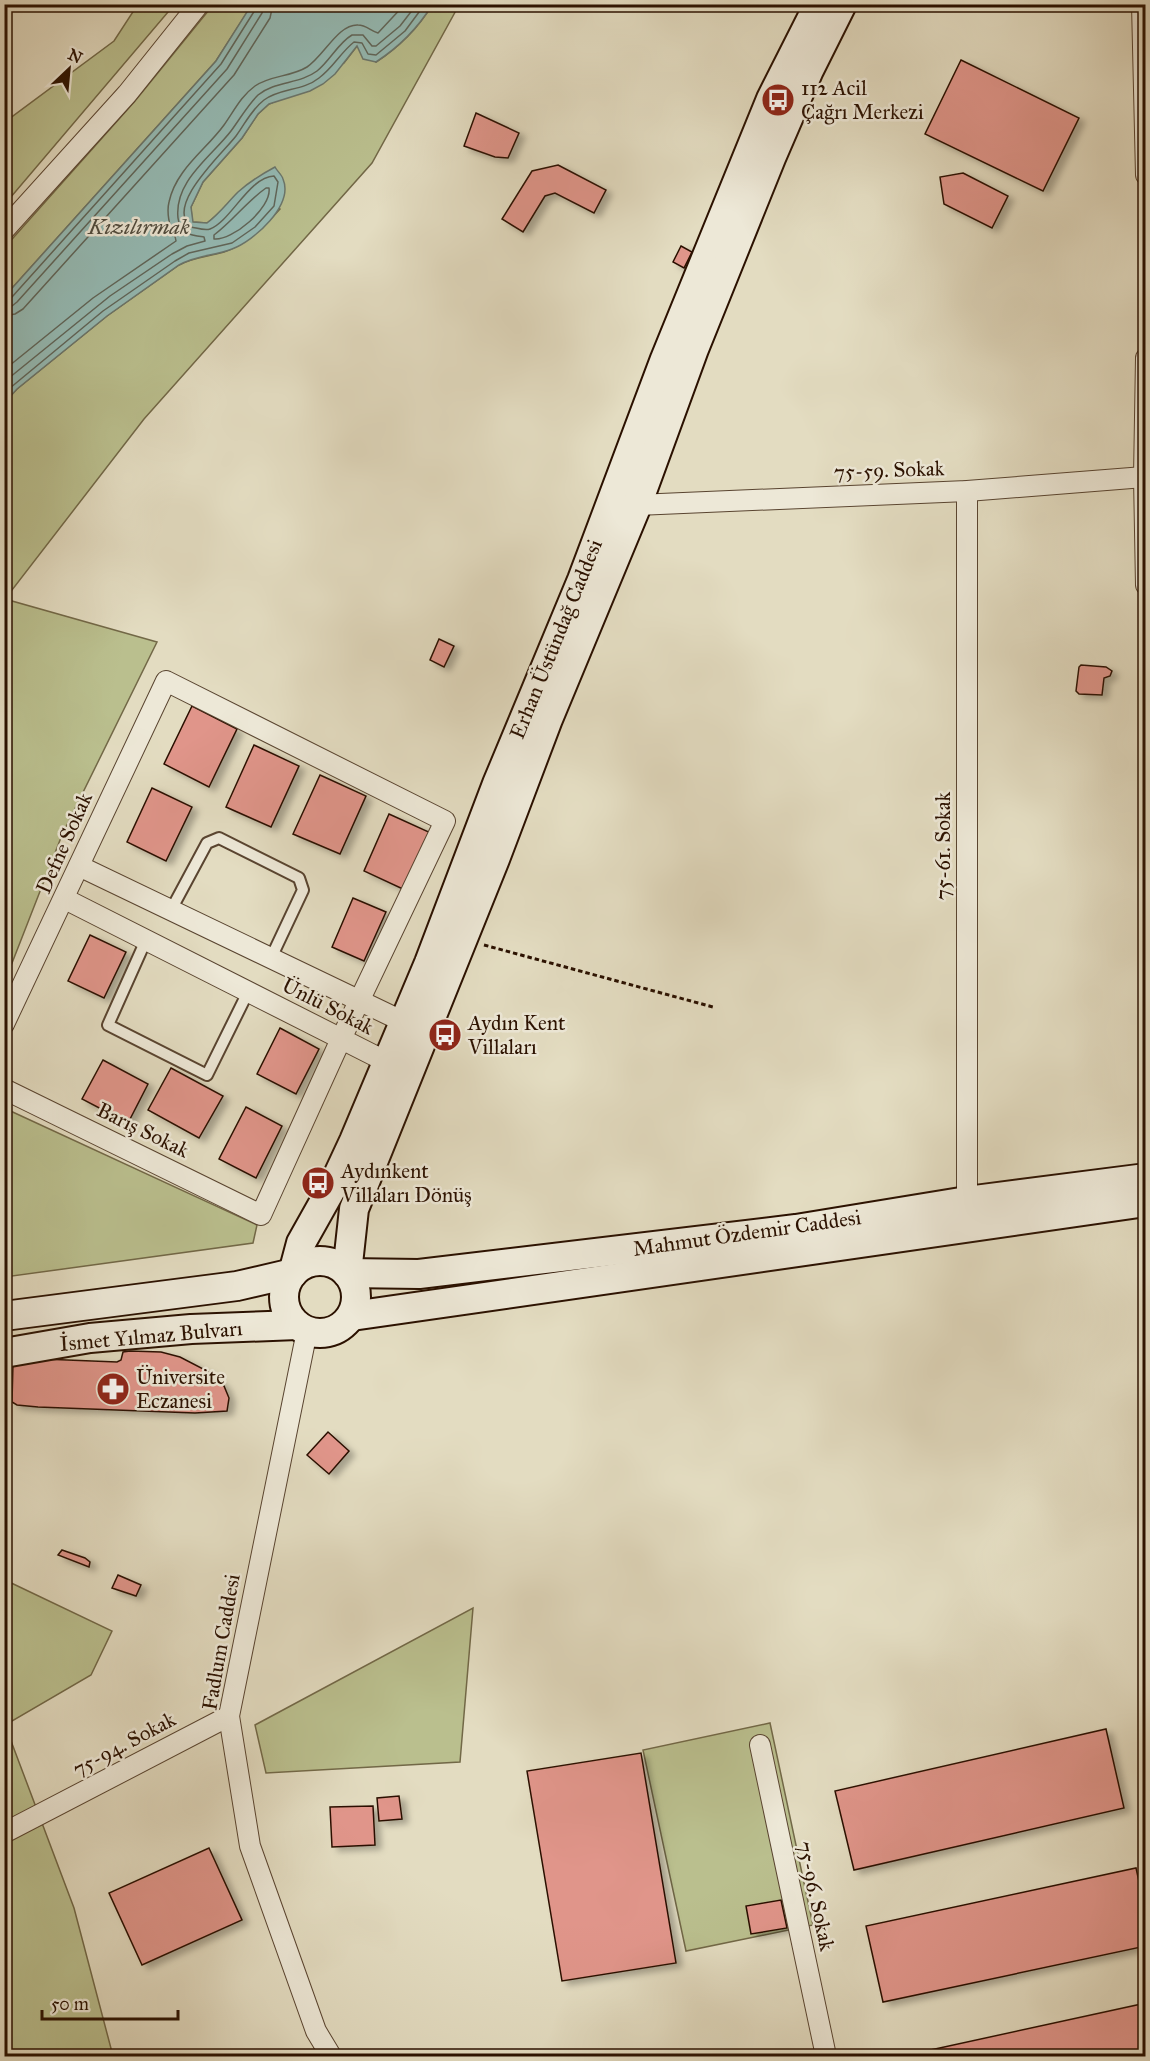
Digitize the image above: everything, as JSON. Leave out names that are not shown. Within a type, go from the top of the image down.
[{"type":"street","points":[[4,230],[127,94],[199,4]]},
{"type":"street","name":"Erhan Üstündağ Caddesi","points":[[293,1273],[301,1243],[333,1186],[429,963],[497,784],[582,580],[665,359],[771,99],[819,4]]},
{"type":"street","name":"Erhan Üstündağ Caddesi","points":[[348,1273],[354,1209],[548,719],[637,505],[694,349],[771,158],[809,70],[842,4]]},
{"type":"street","points":[[1142,4],[1146,175]]},
{"type":"street","points":[[1146,358],[1144,477],[1146,585]]},
{"type":"street","name":"75-59. Sokak","points":[[637,505],[967,491],[1144,477]]},
{"type":"street","name":"75-61. Sokak","points":[[966,1201],[967,491]]},
{"type":"street","name":"Defne Sokak","points":[[4,1024],[166,681],[445,821],[360,1001]]},
{"type":"street","name":"Ünlü Sokak","points":[[79,866],[404,1022]]},
{"type":"street","name":"Ünlü Sokak","points":[[65,899],[387,1062]]},
{"type":"street","points":[[341,1039],[360,1001]]},
{"type":"street","name":"Barış Sokak","points":[[4,1089],[261,1215],[341,1039]]},
{"type":"street","name":"Mahmut Özdemir Caddesi","points":[[348,1273],[419,1274],[796,1229],[966,1201],[1146,1178]]},
{"type":"street","name":"Mahmut Özdemir Caddesi","points":[[352,1316],[1146,1202]]},
{"type":"street","points":[[312,1261],[322,1261],[335,1263],[348,1273],[357,1292],[352,1316],[344,1325],[320,1334],[302,1328],[290,1316],[285,1306],[284,1294],[293,1273],[302,1266],[312,1261]]},
{"type":"street","name":"İsmet Yılmaz Bulvarı","points":[[4,1316],[237,1286],[293,1273]]},
{"type":"street","name":"İsmet Yılmaz Bulvarı","points":[[4,1353],[90,1338],[191,1329],[302,1328]]},
{"type":"street","name":"Fadlum Caddesi","points":[[302,1328],[229,1716],[250,1846],[316,2031],[331,2056]]},
{"type":"street","name":"75-94. Sokak","points":[[4,1833],[229,1716]]},
{"type":"street","name":"75-96. Sokak","points":[[760,1744],[826,2056]]},
{"type":"lane","name":"Ünlü Sokak","points":[[171,910],[207,843],[219,838],[299,878],[303,890],[271,958]]},
{"type":"lane","name":"Ünlü Sokak","points":[[146,940],[108,1025],[207,1075],[248,992]]},
{"type":"path","points":[[462,939],[713,1007]]},
{"type":"green space","points":[[138,4],[174,5],[5,204],[5,122],[114,41]]},
{"type":"green space","points":[[213,5],[252,5],[216,61],[5,296],[5,247],[135,101]]},
{"type":"green space","points":[[432,5],[459,5],[372,163],[144,419],[5,599],[5,402],[17,389],[107,316],[179,265],[240,245],[280,209],[250,183],[207,223],[192,222],[191,207],[203,182],[242,138],[258,114],[269,104],[344,63],[357,46],[376,62],[421,22]]},
{"type":"green space","points":[[5,599],[157,642],[62,835],[5,981]]},
{"type":"green space","points":[[4,1108],[257,1225],[253,1243],[5,1277]]},
{"type":"green space","points":[[5,1580],[112,1631],[91,1675],[5,1725]]},
{"type":"green space","points":[[473,1608],[460,1762],[266,1773],[255,1725]]},
{"type":"green space","points":[[770,1723],[813,1925],[686,1951],[643,1750]]},
{"type":"green space","points":[[5,1725],[74,1908],[113,2056],[5,2056]]},
{"type":"water","name":"Kızılırmak","points":[[252,4],[432,5],[421,22],[376,62],[363,59],[357,46],[335,74],[323,84],[310,91],[269,104],[258,114],[242,138],[203,182],[191,207],[193,222],[207,223],[242,188],[275,167],[283,179],[285,189],[283,200],[270,221],[261,230],[232,249],[192,259],[179,265],[107,316],[17,389],[5,402],[5,296],[216,61]]},
{"type":"building","points":[[961,60],[1079,118],[1043,191],[925,134]]},
{"type":"building","points":[[476,113],[519,133],[508,158],[495,157],[464,146]]},
{"type":"building","points":[[558,165],[606,190],[594,213],[555,193],[545,196],[523,232],[502,219],[532,171]]},
{"type":"building","points":[[963,173],[1008,196],[992,228],[944,204],[940,177]]},
{"type":"building","points":[[681,246],[692,252],[684,268],[673,262]]},
{"type":"building","points":[[439,639],[454,646],[444,667],[430,660]]},
{"type":"building","points":[[1081,665],[1106,667],[1112,671],[1110,676],[1104,678],[1102,695],[1079,694],[1076,691]]},
{"type":"building","points":[[192,706],[237,729],[209,787],[164,764]]},
{"type":"building","points":[[254,745],[299,766],[271,827],[226,807]]},
{"type":"building","points":[[320,775],[366,796],[340,854],[293,834]]},
{"type":"building","points":[[152,788],[192,807],[166,861],[127,842]]},
{"type":"building","points":[[389,814],[431,833],[405,890],[364,871]]},
{"type":"building","points":[[353,898],[386,912],[364,961],[332,947]]},
{"type":"building","points":[[90,935],[126,952],[104,998],[68,981]]},
{"type":"building","points":[[280,1028],[319,1049],[296,1094],[257,1074]]},
{"type":"building","points":[[103,1060],[148,1084],[128,1123],[82,1099]]},
{"type":"building","points":[[171,1068],[223,1096],[199,1138],[148,1110]]},
{"type":"building","points":[[246,1107],[282,1126],[256,1178],[219,1159]]},
{"type":"building","points":[[123,1352],[161,1352],[180,1357],[211,1373],[224,1386],[229,1398],[227,1411],[195,1413],[38,1407],[17,1405],[12,1402],[13,1363],[17,1358],[117,1362],[121,1360]]},
{"type":"building","points":[[328,1432],[349,1451],[329,1474],[307,1455]]},
{"type":"building","points":[[62,1550],[85,1558],[90,1562],[89,1567],[58,1555]]},
{"type":"building","points":[[118,1575],[141,1585],[136,1596],[112,1588]]},
{"type":"building","points":[[1106,1729],[1124,1808],[854,1870],[835,1791]]},
{"type":"building","points":[[641,1753],[676,1963],[562,1981],[527,1771]]},
{"type":"building","points":[[399,1796],[402,1819],[379,1821],[377,1798]]},
{"type":"building","points":[[373,1806],[375,1845],[332,1847],[330,1807]]},
{"type":"building","points":[[209,1848],[242,1920],[142,1965],[109,1893]]},
{"type":"building","points":[[1136,1868],[1146,1913],[1146,1946],[883,2002],[866,1926]]},
{"type":"building","points":[[781,1900],[787,1928],[751,1934],[746,1906]]},
{"type":"building","points":[[1146,2003],[1146,2056],[903,2056]]},
{"type":"place","name":"112 Acil Çağrı Merkezi","points":[[778,100]]},
{"type":"place","name":"Aydın Kent Villaları","points":[[445,1035]]},
{"type":"place","name":"Aydınkent Villaları Dönüş","points":[[318,1183]]},
{"type":"place","name":"Üniversite Eczanesi","points":[[113,1389]]}]
